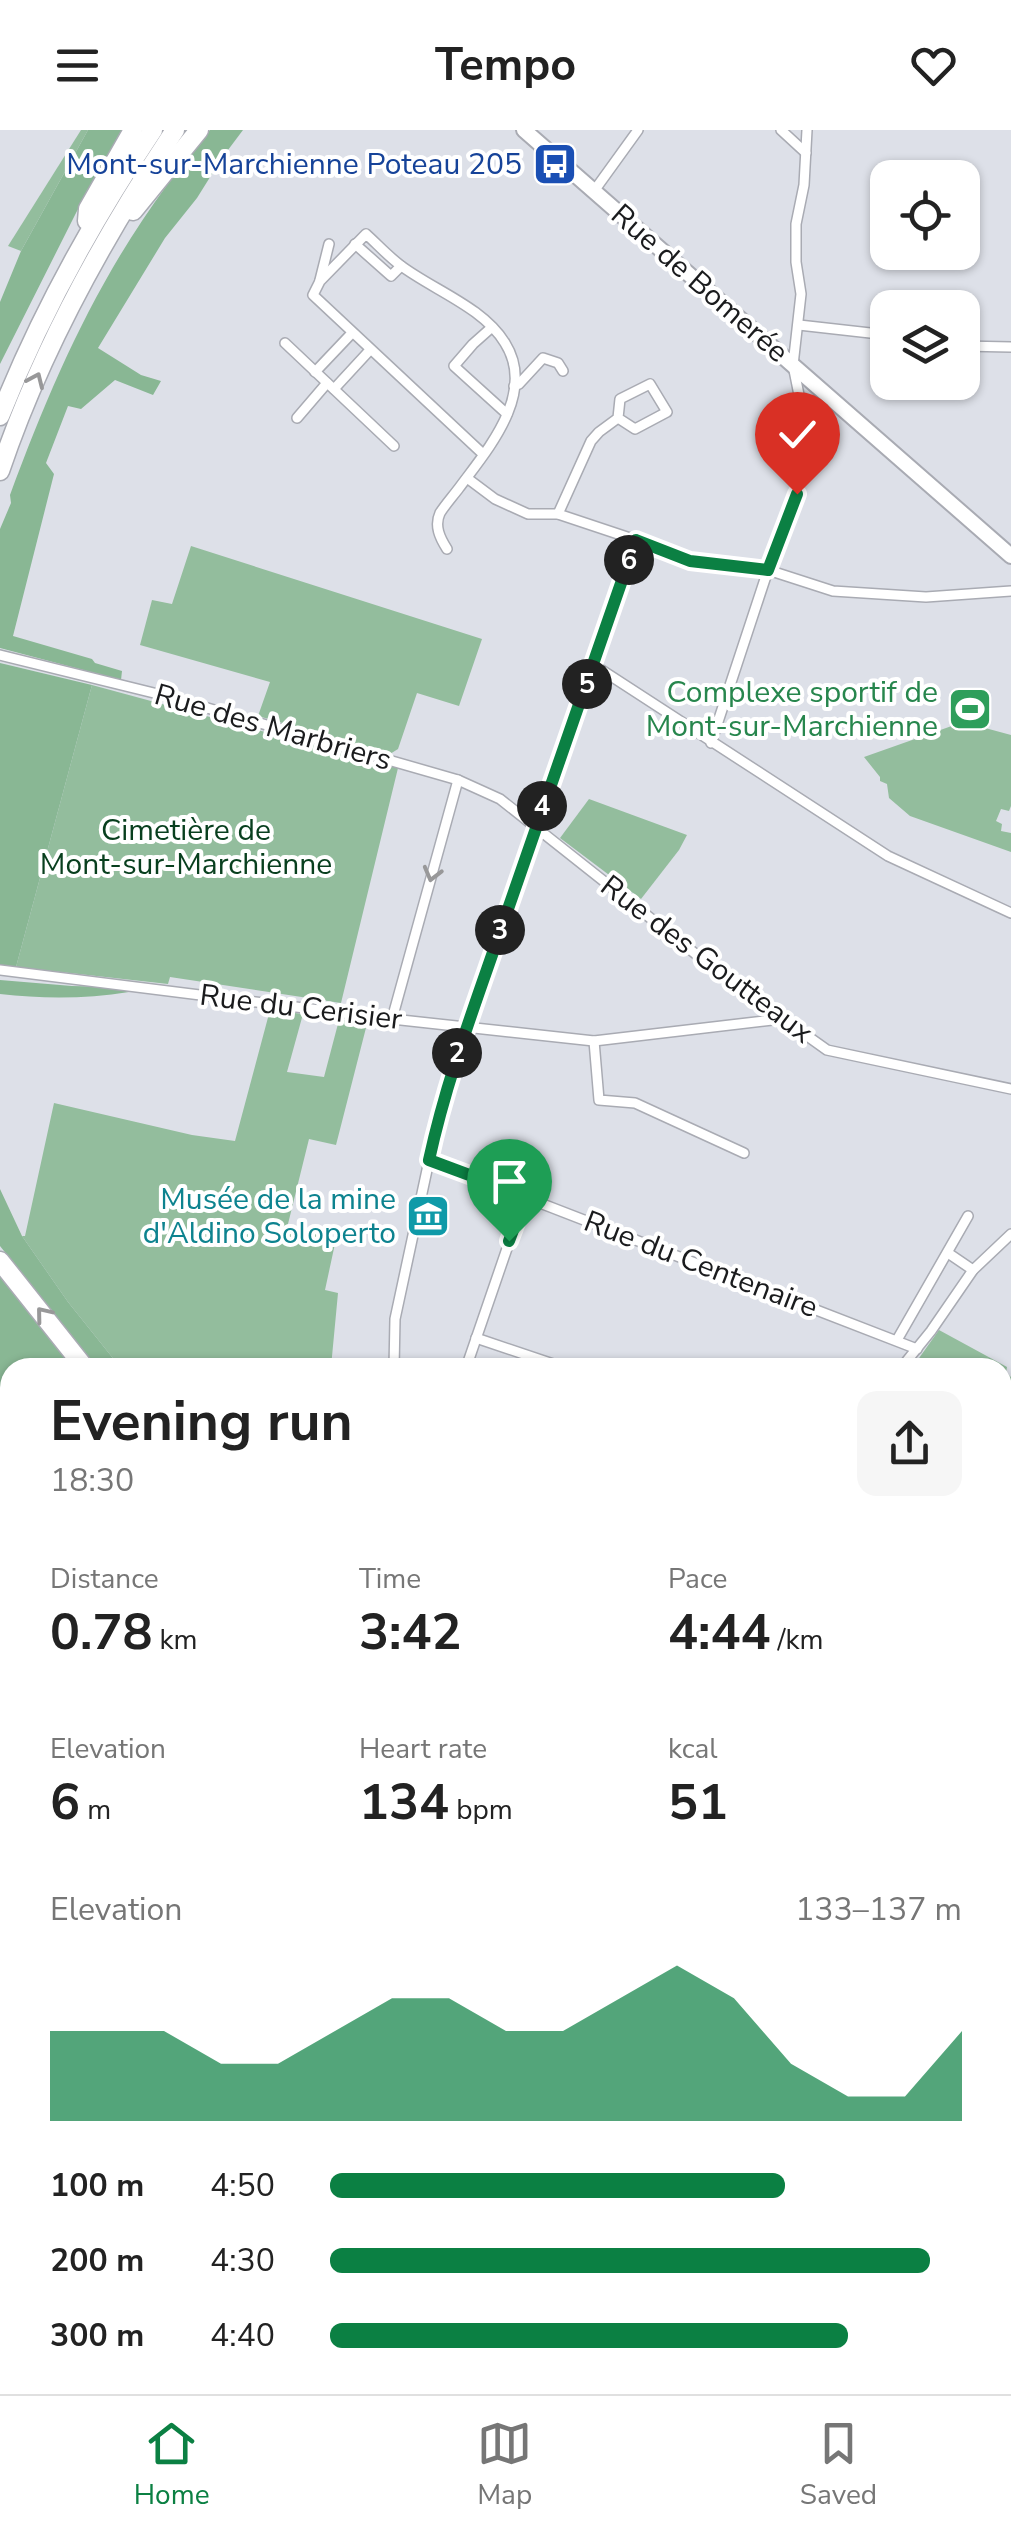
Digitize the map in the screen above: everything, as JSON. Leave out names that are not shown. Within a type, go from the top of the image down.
[{"type":"highway","points":[[85,236],[88,209],[132,130]]},
{"type":"highway","points":[[0,416],[85,236],[152,130]]},
{"type":"highway","points":[[0,470],[34,384],[102,245],[175,130]]},
{"type":"highway","points":[[102,245],[198,130]]},
{"type":"highway","points":[[0,1261],[77,1358]]},
{"type":"main road","name":"Rue de Bomerée","points":[[524,130],[1011,556]]},
{"type":"street","points":[[594,190],[638,130]]},
{"type":"street","points":[[781,130],[806,153]]},
{"type":"street","points":[[711,743],[797,494],[807,435],[793,365],[801,294],[796,224],[804,184],[807,130]]},
{"type":"street","points":[[329,244],[314,295],[484,454]]},
{"type":"street","points":[[320,281],[356,244],[391,276],[401,266],[462,303],[506,344],[513,360],[514,386],[507,414],[502,429],[439,516],[438,534],[447,549]]},
{"type":"street","points":[[799,325],[870,333]]},
{"type":"street","points":[[491,328],[454,366],[507,414]]},
{"type":"street","points":[[316,372],[352,333]]},
{"type":"street","points":[[285,343],[394,446]]},
{"type":"street","points":[[980,346],[1011,347]]},
{"type":"street","points":[[296,418],[370,350]]},
{"type":"street","points":[[514,386],[543,358],[558,363],[563,371]]},
{"type":"street","points":[[558,514],[591,441],[618,418],[620,399],[650,384],[667,412],[635,429],[618,418]]},
{"type":"street","points":[[466,478],[495,499],[528,514],[558,514],[690,561],[768,570],[833,591],[926,597],[1011,590]]},
{"type":"street","points":[[394,1358],[395,1319],[439,1114],[465,1026],[636,540]]},
{"type":"street","name":"Rue des Marbriers","points":[[0,655],[162,695],[458,780],[500,799],[535,825]]},
{"type":"street","points":[[594,665],[888,856],[1011,913]]},
{"type":"street","points":[[392,1019],[458,780]]},
{"type":"street","name":"Rue des Goutteaux","points":[[535,825],[781,1019],[826,1050],[1011,1089]]},
{"type":"street","name":"Rue du Cerisier","points":[[0,970],[594,1041],[781,1019]]},
{"type":"street","points":[[594,1041],[599,1100],[635,1102],[744,1153]]},
{"type":"street","name":"Rue du Centenaire","points":[[429,1160],[917,1349]]},
{"type":"street","points":[[469,1358],[526,1196]]},
{"type":"street","points":[[896,1340],[968,1216]]},
{"type":"street","points":[[909,1358],[973,1270],[1011,1234]]},
{"type":"street","points":[[948,1253],[973,1270]]},
{"type":"street","points":[[476,1338],[535,1358]]},
{"type":"green space","points":[[81,130],[88,130],[21,251],[8,246]]},
{"type":"green space","points":[[88,130],[123,130],[77,211],[0,364],[0,302],[21,251]]},
{"type":"green space","points":[[210,130],[243,130],[165,238],[98,348],[141,375],[161,381],[153,395],[115,380],[81,409],[68,406],[46,463],[54,474],[13,636],[122,671],[121,680],[0,648],[0,529],[42,413],[77,334],[118,259],[167,185]]},
{"type":"green space","points":[[191,546],[482,639],[459,706],[417,693],[398,749],[390,754],[258,716],[270,682],[140,645],[152,600],[172,604]]},
{"type":"green space","points":[[0,663],[92,685],[16,967],[0,965]]},
{"type":"green space","name":"Cimetière de Mont-sur-Marchienne","points":[[92,685],[398,768],[341,1003],[170,977],[168,984],[16,967]]},
{"type":"green space","points":[[963,722],[1011,735],[1011,806],[1009,811],[1001,809],[996,821],[1002,824],[1001,831],[1011,833],[1011,852],[910,816],[889,798],[887,784],[880,781],[864,757]]},
{"type":"green space","points":[[589,799],[687,835],[641,899],[560,838]]},
{"type":"green space","points":[[0,980],[112,987],[129,992],[81,997],[16,996],[0,994]]},
{"type":"green space","points":[[270,1010],[303,1014],[287,1072],[324,1077],[339,1020],[368,1020],[336,1145],[309,1139],[287,1228],[336,1239],[325,1290],[338,1293],[332,1358],[113,1358],[22,1236],[54,1103],[235,1141]]},
{"type":"green space","points":[[0,1189],[22,1236],[113,1358],[89,1358],[0,1246]]},
{"type":"green space","points":[[0,1272],[71,1358],[0,1358]]},
{"type":"green space","points":[[939,1330],[990,1358],[919,1358]]},
{"type":"place","name":"Mont-sur-Marchienne Poteau 205","points":[[555,164]]},
{"type":"place","name":"Complexe sportif de Mont-sur-Marchienne","points":[[970,709]]},
{"type":"place","name":"Musée de la mine d'Aldino Soloperto","points":[[428,1216]]},
{"type":"route","points":[[509,1241],[526,1196],[429,1160],[465,1026],[636,540],[690,561],[768,570],[797,494]]}]
